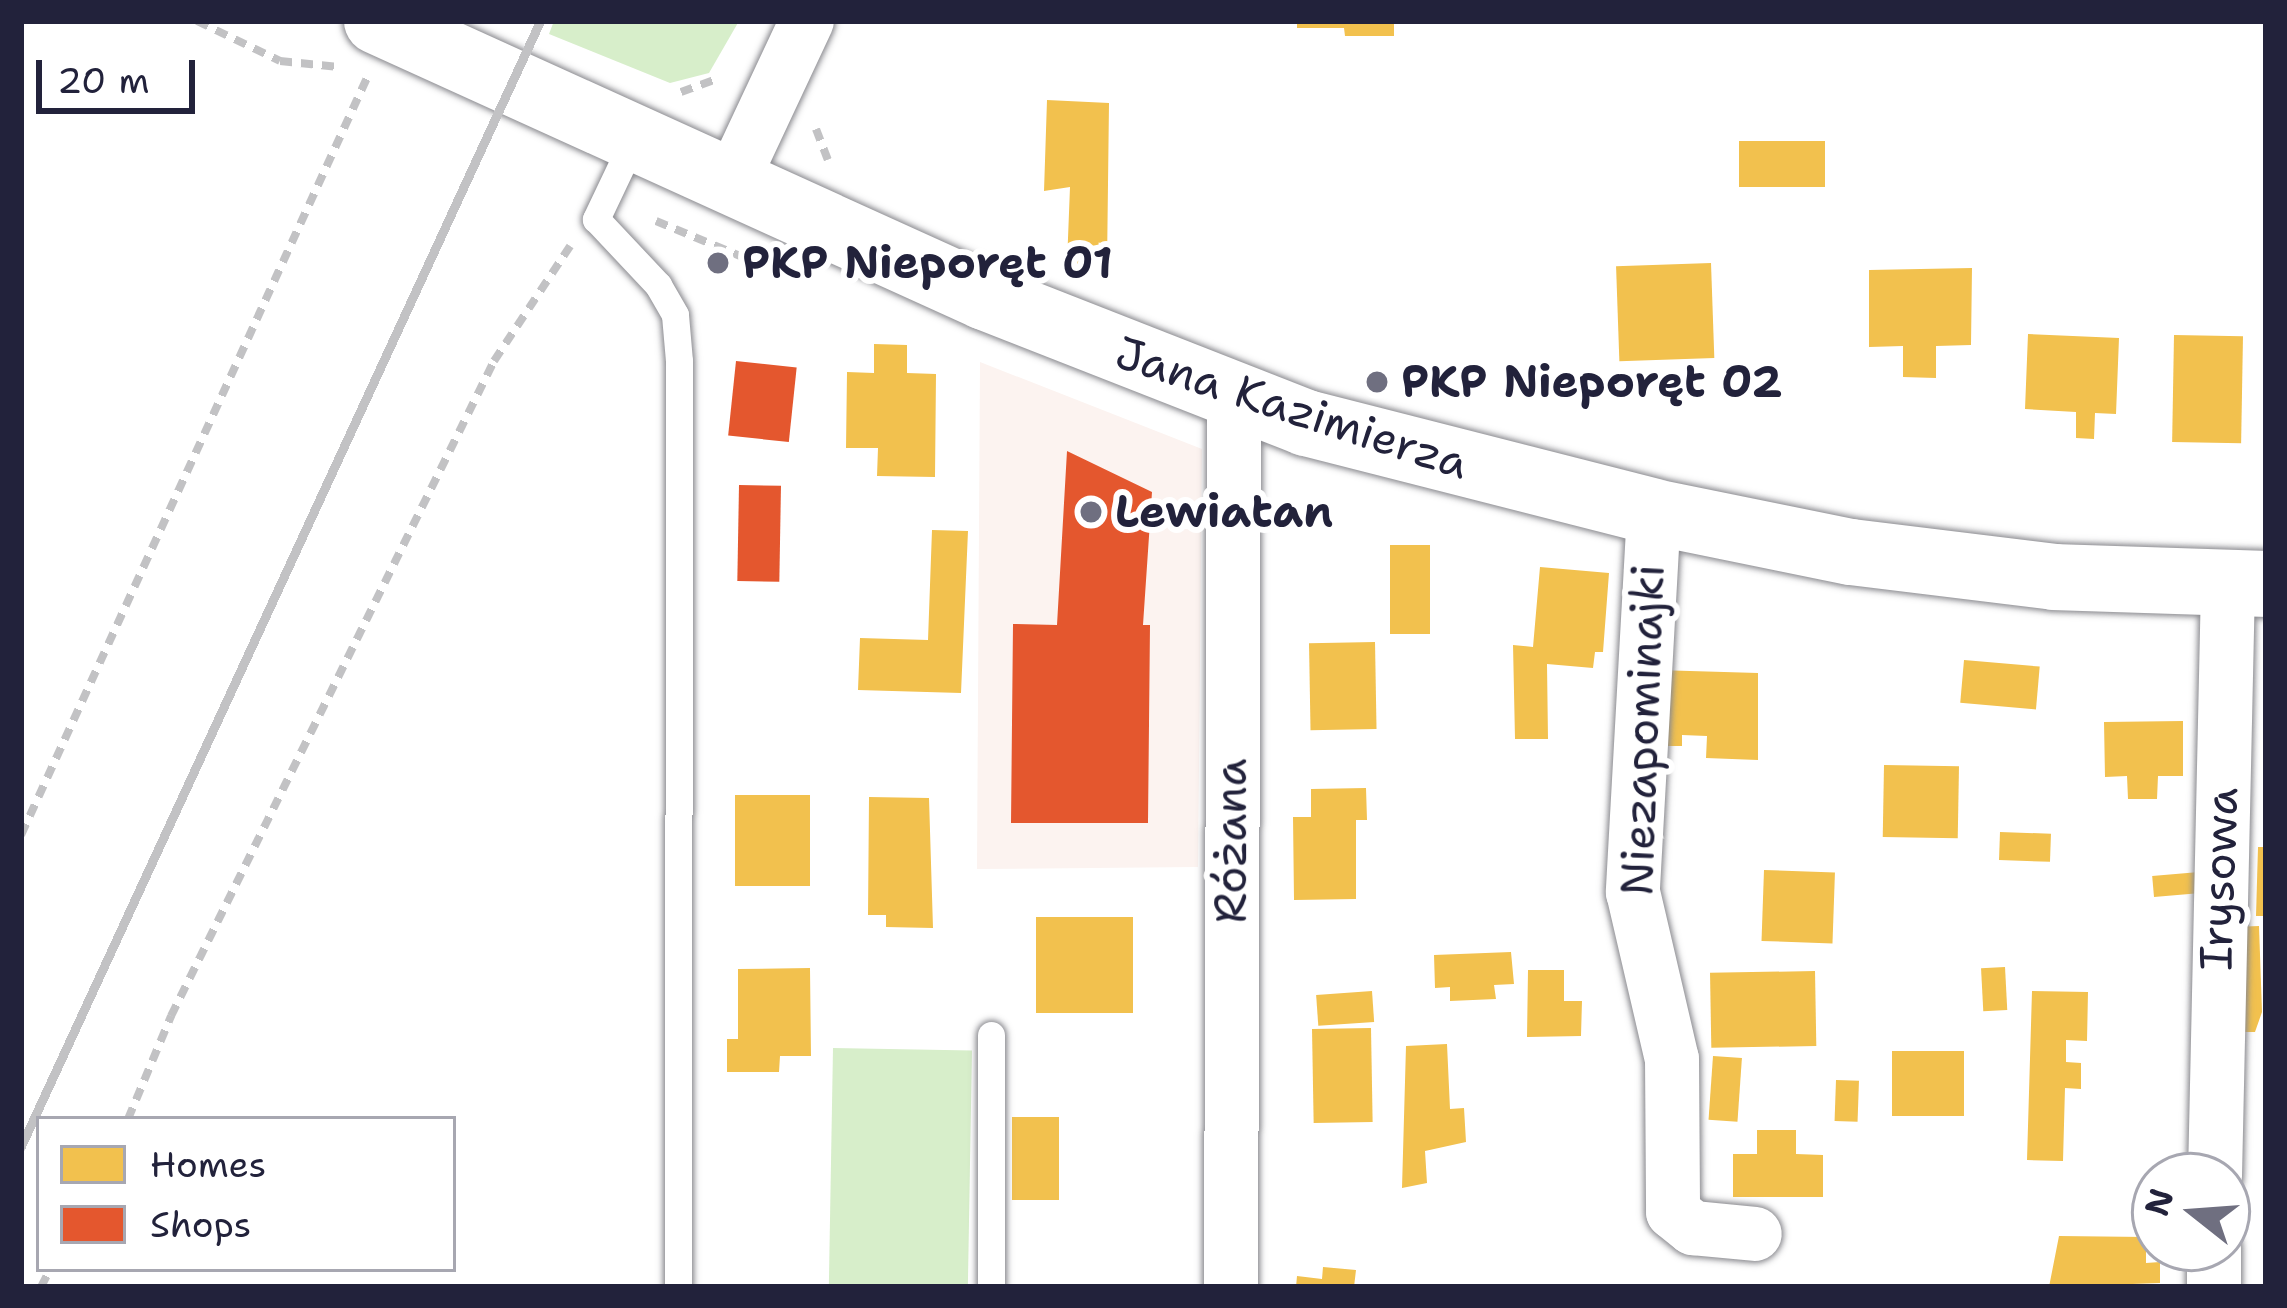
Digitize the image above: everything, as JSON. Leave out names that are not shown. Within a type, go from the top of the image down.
[{"type":"main road","name":"Jana Kazimierza","points":[[395,25],[652,117],[731,183],[1234,396],[1413,454],[1654,512],[1851,552],[2055,577],[2247,583]]},
{"type":"street","points":[[731,183],[807,21]]},
{"type":"street","name":"Różana","points":[[1231,1287],[1234,396]]},
{"type":"street","name":"Niezapominajki","points":[[1654,512],[1634,892],[1672,1060],[1673,1212],[1693,1228],[1755,1234]]},
{"type":"street","name":"Irysowa","points":[[2216,1152],[2247,583]]},
{"type":"lane","points":[[652,117],[596,219],[658,285],[677,338],[678,1287]]},
{"type":"lane","points":[[991,1035],[991,1287]]},
{"type":"path","points":[[21,835],[395,25]]},
{"type":"path","points":[[652,117],[716,82],[728,64]]},
{"type":"path","points":[[812,117],[834,176]]},
{"type":"path","points":[[129,1116],[171,1016],[494,361],[548,270],[596,219]]},
{"type":"shaded area","points":[[980,362],[1202,449],[1198,867],[977,869]]},
{"type":"green space","points":[[554,21],[739,21],[709,73],[670,83],[549,34]]},
{"type":"green space","points":[[833,1048],[972,1050],[968,1287],[829,1287]]},
{"type":"building: Homes","points":[[1297,21],[1394,21],[1394,36],[1345,36],[1344,28],[1297,28]]},
{"type":"building: Homes","points":[[1047,100],[1109,103],[1107,266],[1067,264],[1070,187],[1044,191]]},
{"type":"building: Homes","points":[[1739,141],[1825,141],[1825,187],[1739,187]]},
{"type":"building: Homes","points":[[1711,263],[1714,358],[1619,361],[1616,266]]},
{"type":"building: Homes","points":[[1972,268],[1971,345],[1936,346],[1936,378],[1903,377],[1903,346],[1869,347],[1869,270]]},
{"type":"building: Homes","points":[[2028,334],[2119,338],[2116,414],[2095,413],[2094,439],[2076,438],[2076,412],[2025,409]]},
{"type":"building: Homes","points":[[2174,335],[2243,336],[2241,443],[2172,442]]},
{"type":"building: Homes","points":[[874,344],[907,345],[907,373],[936,374],[935,477],[877,476],[878,448],[846,448],[847,372],[874,373]]},
{"type":"building: Homes","points":[[932,530],[968,531],[961,693],[858,690],[860,638],[928,640]]},
{"type":"building: Homes","points":[[1390,545],[1430,545],[1430,634],[1390,634]]},
{"type":"building: Homes","points":[[1540,567],[1609,573],[1603,652],[1595,652],[1593,668],[1547,664],[1548,739],[1515,739],[1513,645],[1533,647]]},
{"type":"building: Homes","points":[[1375,642],[1377,729],[1311,730],[1309,643]]},
{"type":"building: Homes","points":[[1964,660],[2040,667],[2036,709],[1960,703]]},
{"type":"building: Homes","points":[[1656,670],[1758,673],[1758,760],[1706,758],[1707,736],[1682,735],[1682,746],[1668,746]]},
{"type":"building: Homes","points":[[2183,721],[2183,776],[2158,776],[2157,799],[2128,799],[2127,776],[2105,777],[2104,722]]},
{"type":"building: Homes","points":[[1884,765],[1959,766],[1958,838],[1883,837]]},
{"type":"building: Homes","points":[[1366,788],[1367,820],[1356,820],[1356,899],[1294,900],[1293,817],[1311,817],[1311,789]]},
{"type":"building: Homes","points":[[735,795],[810,795],[810,886],[735,886]]},
{"type":"building: Homes","points":[[869,797],[929,798],[933,928],[886,927],[886,915],[868,915]]},
{"type":"building: Homes","points":[[2000,832],[2051,834],[2050,862],[1999,860]]},
{"type":"building: Homes","points":[[2258,847],[2266,847],[2266,916],[2256,916]]},
{"type":"building: Homes","points":[[1764,870],[1835,872],[1832,943],[1762,941]]},
{"type":"building: Homes","points":[[2199,872],[2201,893],[2154,897],[2152,876]]},
{"type":"building: Homes","points":[[1036,917],[1133,917],[1133,1013],[1036,1013]]},
{"type":"building: Homes","points":[[2259,926],[2262,1012],[2255,1032],[2237,1032],[2233,927]]},
{"type":"building: Homes","points":[[1511,952],[1514,984],[1494,985],[1496,999],[1450,1001],[1450,987],[1435,988],[1434,955]]},
{"type":"building: Homes","points":[[2005,967],[2007,1010],[1983,1011],[1981,968]]},
{"type":"building: Homes","points":[[810,968],[811,1056],[780,1056],[779,1072],[727,1072],[727,1039],[738,1039],[738,969]]},
{"type":"building: Homes","points":[[1528,970],[1564,970],[1564,1001],[1582,1001],[1581,1036],[1527,1037]]},
{"type":"building: Homes","points":[[1815,971],[1816,1046],[1711,1048],[1710,973]]},
{"type":"building: Homes","points":[[1372,991],[1374,1022],[1318,1026],[1316,995]]},
{"type":"building: Homes","points":[[2032,991],[2088,992],[2087,1041],[2066,1040],[2066,1062],[2081,1063],[2081,1089],[2065,1088],[2063,1161],[2027,1160]]},
{"type":"building: Homes","points":[[1371,1028],[1373,1122],[1314,1123],[1312,1029]]},
{"type":"building: Homes","points":[[1447,1044],[1450,1109],[1464,1108],[1466,1142],[1425,1151],[1427,1183],[1402,1188],[1406,1046]]},
{"type":"building: Homes","points":[[1892,1051],[1964,1051],[1964,1116],[1892,1116]]},
{"type":"building: Homes","points":[[1713,1056],[1742,1058],[1737,1122],[1709,1120]]},
{"type":"building: Homes","points":[[1836,1080],[1859,1081],[1858,1122],[1835,1121]]},
{"type":"building: Homes","points":[[1012,1117],[1059,1117],[1059,1200],[1012,1200]]},
{"type":"building: Homes","points":[[1757,1130],[1796,1130],[1796,1154],[1823,1155],[1823,1197],[1733,1197],[1733,1154],[1757,1154]]},
{"type":"building: Homes","points":[[2059,1236],[2131,1237],[2131,1272],[2160,1272],[2160,1283],[2049,1287]]},
{"type":"building: Homes","points":[[1323,1267],[1356,1270],[1354,1287],[1296,1287],[1297,1276],[1322,1279]]},
{"type":"building: Shops","points":[[736,361],[797,367],[789,442],[728,436]]},
{"type":"building: Shops","points":[[1067,451],[1152,492],[1143,625],[1150,625],[1148,823],[1011,823],[1013,624],[1057,625]]},
{"type":"building: Shops","points":[[739,485],[781,486],[779,582],[737,581]]},
{"type":"railway","points":[[21,1146],[540,21]]},
{"type":"place","name":"PKP Nieporęt 01","points":[[718,263]]},
{"type":"place","name":"PKP Nieporęt 02","points":[[1377,382]]},
{"type":"place","name":"Lewiatan","points":[[1091,512]]}]
